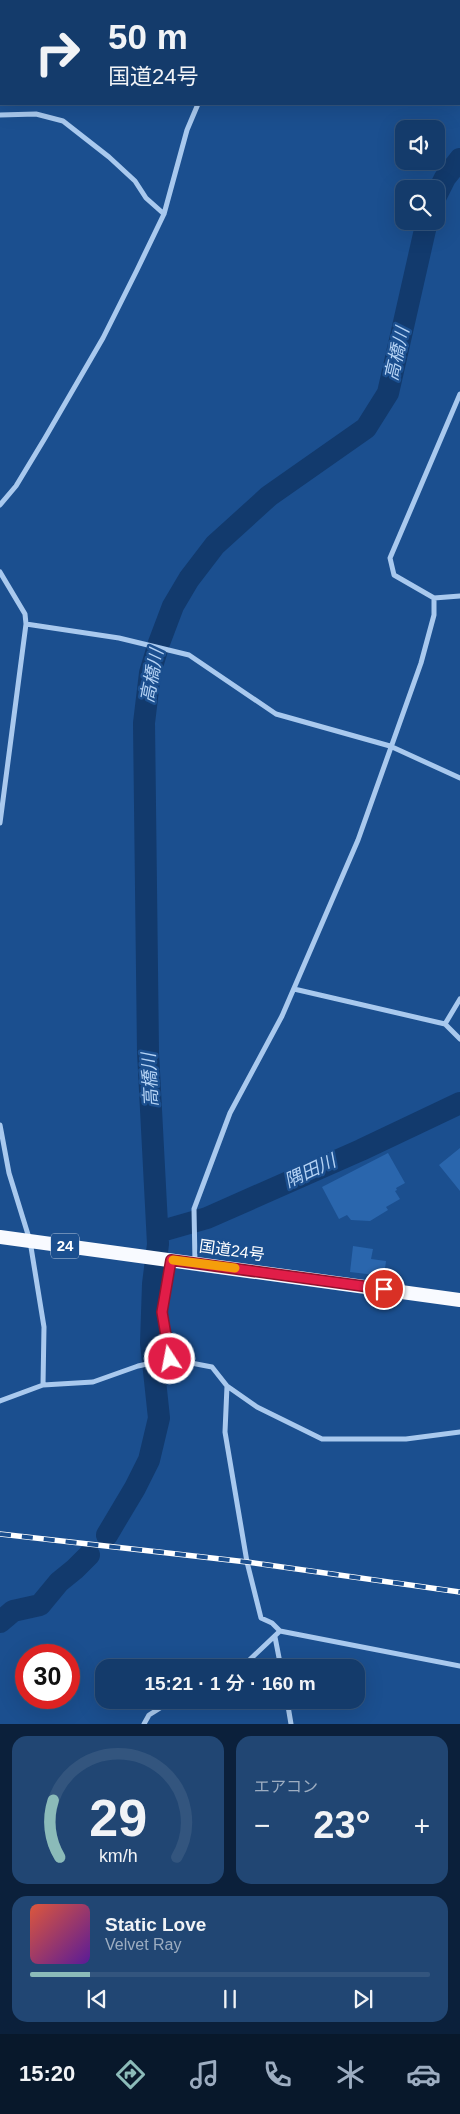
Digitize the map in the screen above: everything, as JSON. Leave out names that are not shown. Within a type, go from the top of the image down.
[{"type":"highway","name":"国道24号","points":[[0,1237],[460,1300]]},
{"type":"street","points":[[0,505],[21,478],[103,338],[164,214],[187,130],[198,105]]},
{"type":"street","points":[[0,115],[36,114],[63,121],[109,157],[135,181],[146,198],[164,214]]},
{"type":"street","points":[[460,394],[390,558],[394,575],[434,598],[460,596]]},
{"type":"street","points":[[0,572],[24,614],[26,624],[0,823]]},
{"type":"street","points":[[195,1263],[194,1210],[230,1113],[282,1016],[358,840],[421,663],[434,615],[434,598]]},
{"type":"street","points":[[26,624],[119,638],[189,655],[276,714],[390,746],[460,778]]},
{"type":"street","points":[[294,989],[445,1024],[460,1038]]},
{"type":"street","points":[[445,1024],[460,999]]},
{"type":"street","points":[[0,1125],[9,1173],[30,1241],[44,1327],[43,1386]]},
{"type":"street","points":[[170,1359],[162,1312],[171,1260]]},
{"type":"street","points":[[0,1401],[43,1386],[93,1382],[138,1366],[170,1359],[212,1367],[227,1386],[257,1407],[322,1439],[406,1439],[460,1432]]},
{"type":"street","points":[[227,1386],[225,1432],[247,1562],[261,1618],[272,1623],[280,1631],[460,1666]]},
{"type":"street","points":[[251,1659],[280,1631]]},
{"type":"street","points":[[275,1636],[279,1659]]},
{"type":"street","points":[[144,1724],[149,1715],[159,1709]]},
{"type":"street","points":[[288,1709],[291,1724]]},
{"type":"building","points":[[460,1148],[460,1191],[439,1165]]},
{"type":"building","points":[[388,1153],[405,1183],[396,1188],[397,1190],[395,1191],[400,1199],[386,1207],[388,1210],[370,1221],[351,1220],[347,1215],[339,1219],[322,1187]]},
{"type":"building","points":[[353,1246],[373,1249],[371,1259],[386,1261],[384,1276],[350,1272]]},
{"type":"waterway","name":"高橋川","points":[[444,180],[460,159]]},
{"type":"waterway","name":"高橋川","points":[[107,1535],[149,1460],[159,1418],[151,1343],[153,1284],[158,1244],[148,1052],[144,723],[150,673],[173,606],[189,579],[215,545],[269,496],[366,428],[388,393],[425,230]]},
{"type":"waterway","name":"隅田川","points":[[158,1232],[207,1218],[361,1150],[460,1103]]},
{"type":"waterway","name":"高橋川","points":[[0,1622],[13,1611],[40,1605],[59,1582],[89,1555]]},
{"type":"railway","points":[[0,1534],[247,1562],[460,1592]]},
{"type":"slow traffic","points":[[173,1260],[235,1268]]},
{"type":"route","points":[[170,1359],[162,1312],[171,1260],[384,1289]]}]
